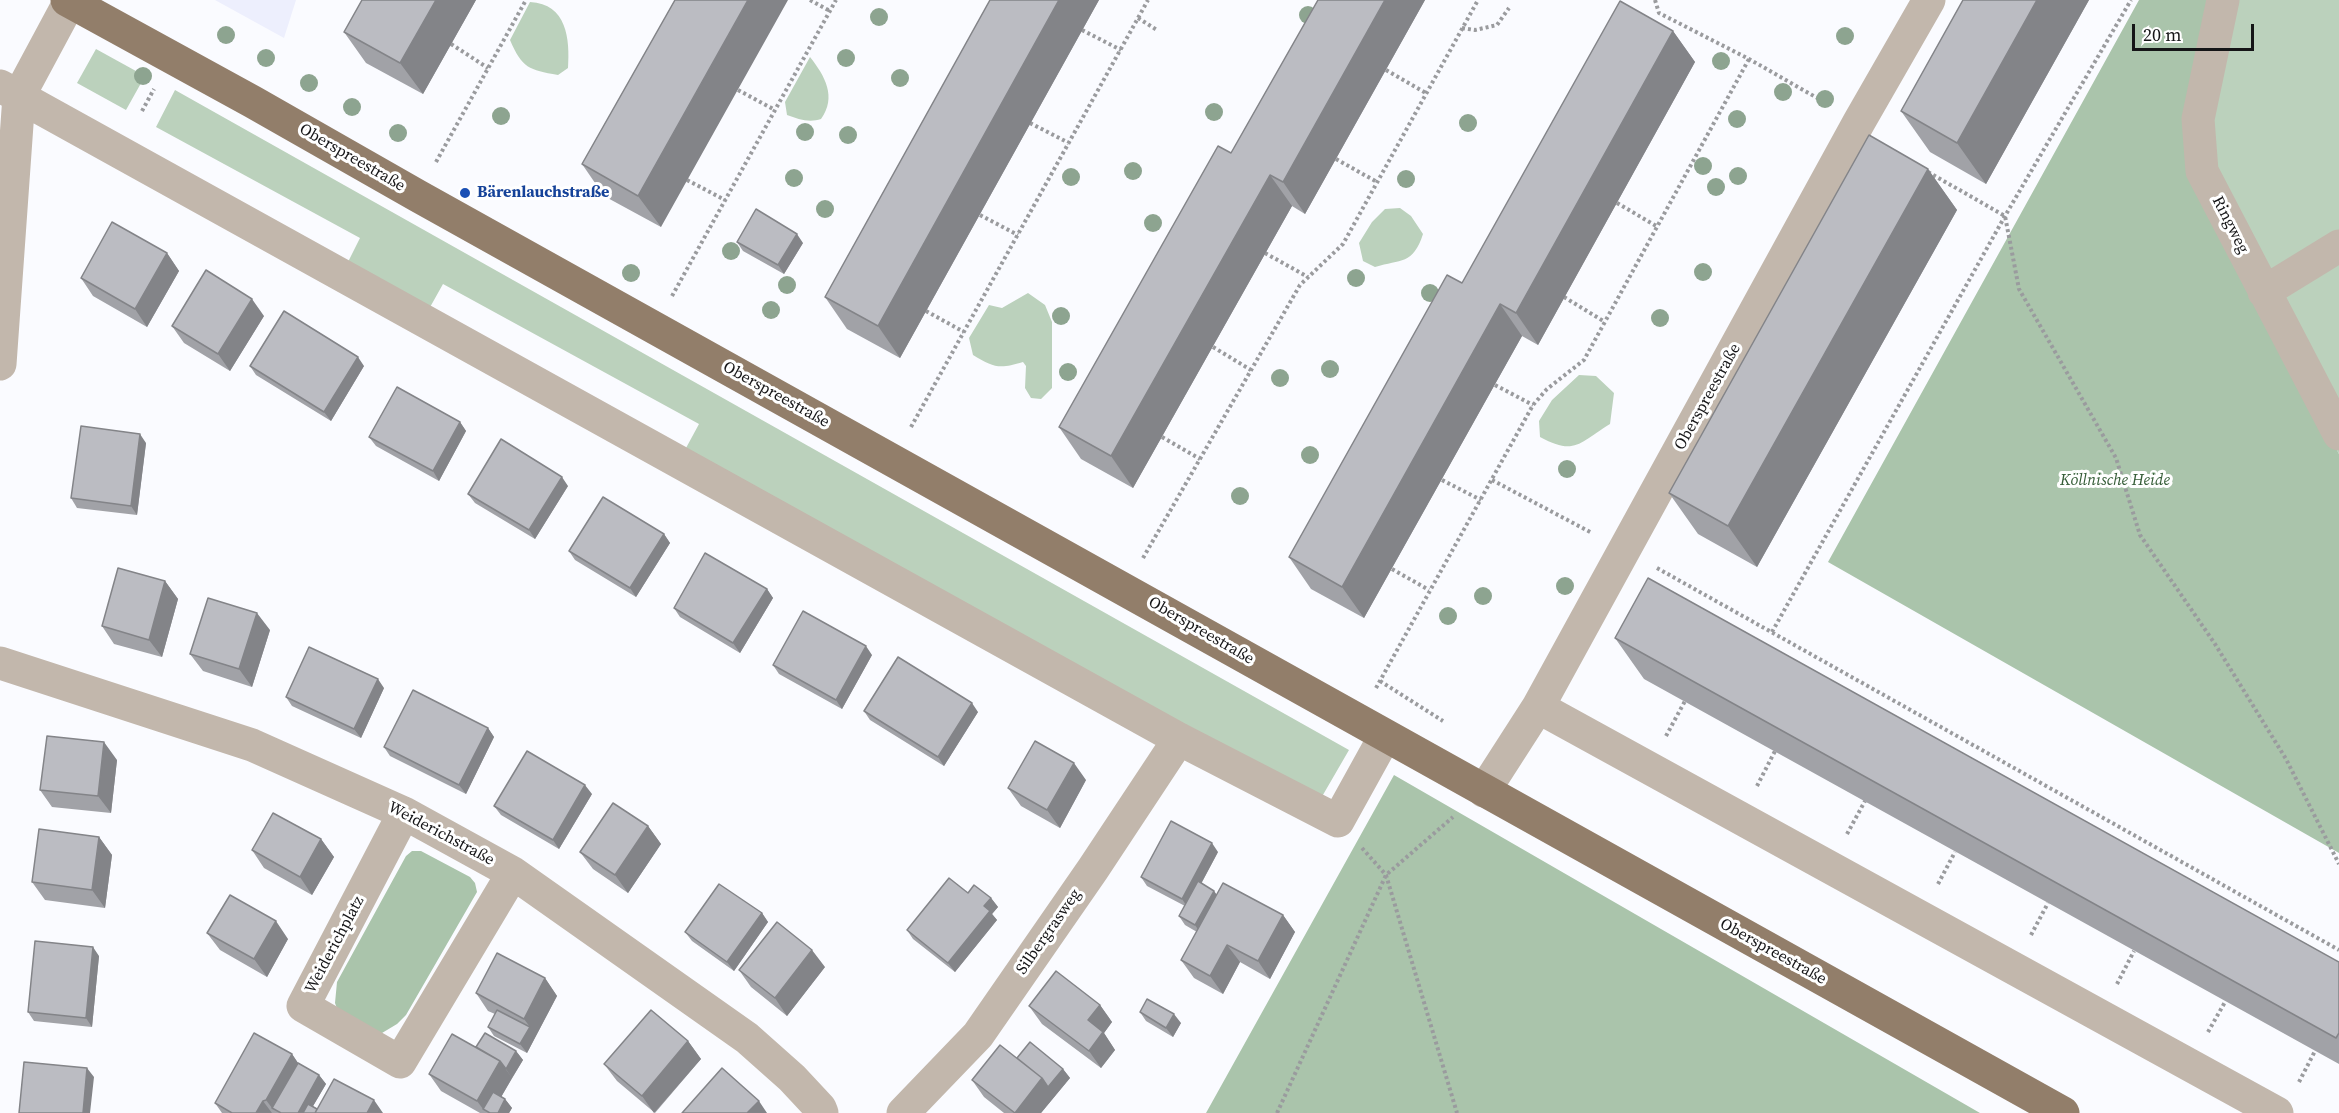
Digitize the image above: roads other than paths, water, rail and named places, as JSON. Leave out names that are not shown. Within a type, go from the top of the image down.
[{"type":"main road","name":"Oberspreestraße","points":[[68,1],[1125,588],[1372,729],[2063,1113]]},
{"type":"street","name":"Oberspreestraße","points":[[1484,791],[1539,707],[1858,122],[1929,0]]},
{"type":"street","name":"Ringweg","points":[[2223,0],[2198,119],[2202,171],[2339,434]]},
{"type":"street","points":[[0,364],[9,91],[68,1]]},
{"type":"street","points":[[9,91],[1179,739],[1338,821],[1372,729]]},
{"type":"street","points":[[2264,292],[2339,246]]},
{"type":"street","name":"Weiderichstraße","points":[[0,663],[252,745],[404,813],[513,873],[747,1038],[792,1078],[822,1113]]},
{"type":"street","points":[[1539,707],[2277,1113]]},
{"type":"street","name":"Silbergrasweg","points":[[903,1113],[978,1035],[1094,869],[1179,739]]},
{"type":"street","name":"Weiderichplatz","points":[[404,813],[303,1006],[400,1062],[513,873]]},
{"type":"place","name":"Bärenlauchstraße","points":[[465,193]]},
{"type":"park label","name":"Köllnische Heide","points":[[2115,481]]}]
